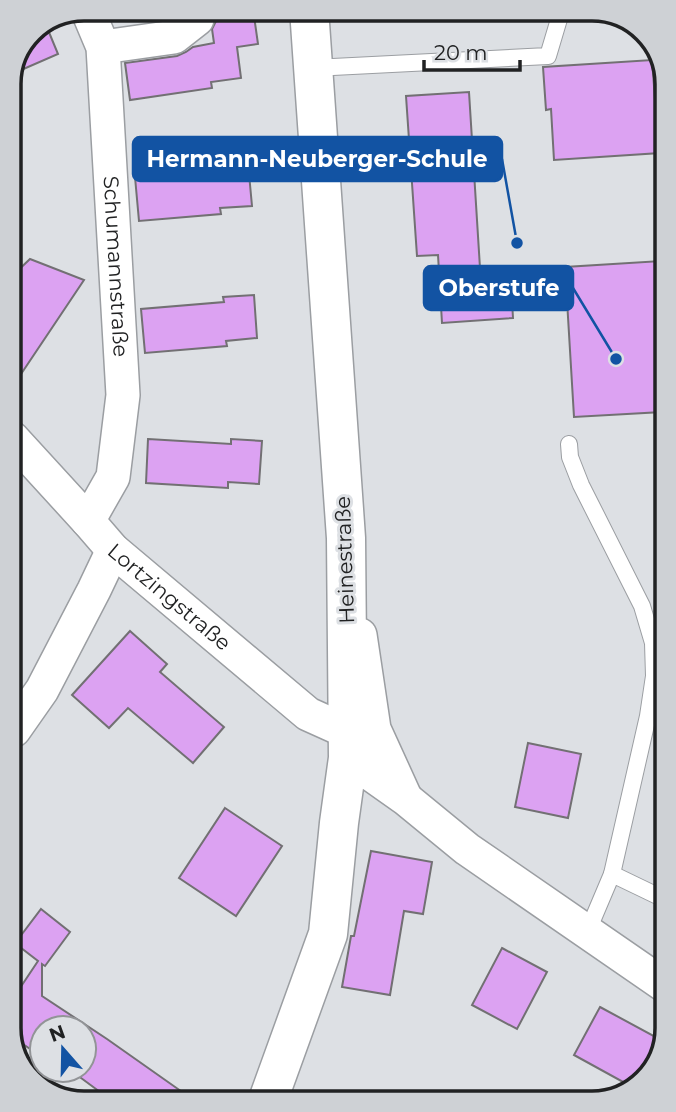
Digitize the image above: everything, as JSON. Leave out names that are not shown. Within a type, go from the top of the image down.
[{"type":"main road","name":"Heinestraße","points":[[271,1091],[328,934],[348,745],[346,538],[310,21]]},
{"type":"street","name":"Schumannstraße","points":[[88,521],[113,477],[122,395],[103,47],[92,21]]},
{"type":"street","points":[[103,47],[174,37],[194,21]]},
{"type":"street","name":"Lortzingstraße","points":[[21,448],[113,550],[308,715],[348,745],[406,799],[467,849],[655,979]]},
{"type":"street","name":"Lortzingstraße","points":[[346,538],[374,729],[406,799]]},
{"type":"street","points":[[21,720],[42,690],[113,550]]},
{"type":"lane","points":[[313,68],[548,56],[558,21]]},
{"type":"lane","points":[[569,444],[570,457],[582,485],[642,606],[649,624],[655,657],[652,693],[612,874],[587,933]]},
{"type":"lane","points":[[612,874],[655,895]]},
{"type":"building","points":[[216,21],[255,21],[258,44],[237,47],[241,78],[211,82],[212,88],[130,100],[125,63],[177,56],[193,47],[214,43],[212,29]]},
{"type":"building","points":[[49,32],[58,54],[23,69],[34,46]]},
{"type":"building","points":[[650,60],[655,99],[655,153],[554,160],[551,109],[546,110],[543,67]]},
{"type":"building","points":[[469,92],[480,268],[510,266],[513,318],[442,323],[438,255],[417,256],[406,96]]},
{"type":"building","points":[[248,163],[252,206],[220,208],[221,214],[139,221],[135,177],[218,170],[217,165]]},
{"type":"building","points":[[30,259],[84,280],[21,374],[21,268]]},
{"type":"building","points":[[655,261],[655,412],[574,417],[565,267]]},
{"type":"building","points":[[254,295],[257,338],[226,341],[227,346],[145,353],[141,309],[224,302],[223,297]]},
{"type":"building","points":[[148,439],[231,444],[231,439],[262,441],[259,484],[228,482],[228,488],[146,483]]},
{"type":"building","points":[[130,631],[167,664],[160,672],[224,727],[193,763],[128,708],[109,728],[72,695]]},
{"type":"building","points":[[528,743],[581,754],[568,818],[515,807]]},
{"type":"building","points":[[225,808],[282,846],[236,916],[179,878]]},
{"type":"building","points":[[371,851],[432,862],[423,914],[404,911],[390,995],[342,987]]},
{"type":"building","points":[[41,909],[70,932],[45,966],[42,964],[42,996],[69,1014],[28,1014],[28,1047],[22,1040],[21,986],[38,961],[21,948],[21,935]]},
{"type":"building","points":[[502,948],[547,972],[517,1029],[472,1005]]},
{"type":"building","points":[[600,1007],[654,1036],[644,1063],[623,1082],[574,1055]]},
{"type":"building","points":[[98,1033],[181,1091],[99,1091],[89,1084],[98,1084]]},
{"type":"place","name":"Hermann-Neuberger-Schule","points":[[517,243]]},
{"type":"place","name":"Oberstufe","points":[[616,359]]}]
